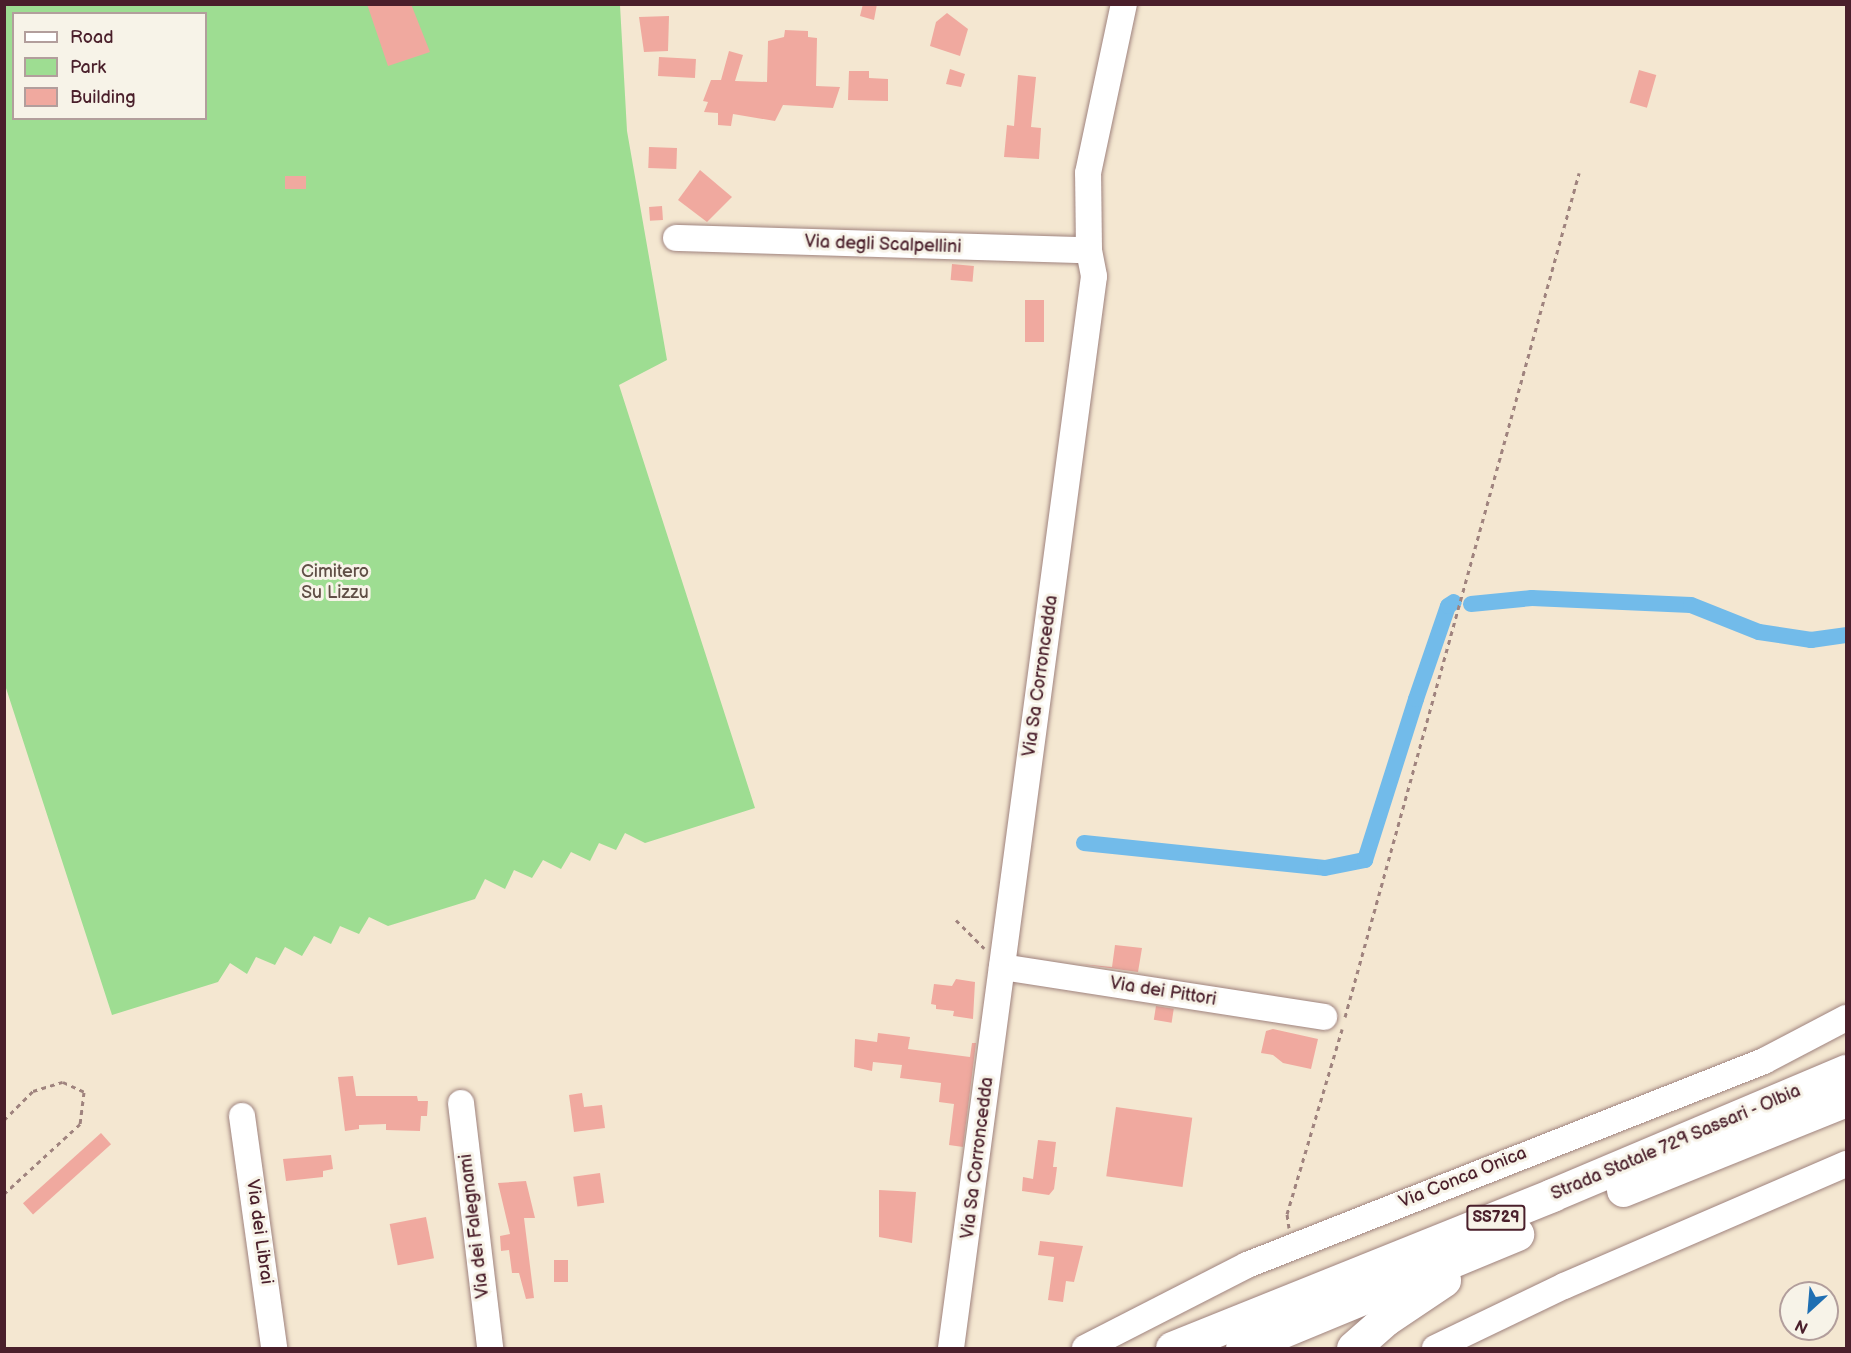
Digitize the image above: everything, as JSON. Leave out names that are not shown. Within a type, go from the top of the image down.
[{"type":"highway","name":"Strada Statale 729 Sassari - Olbia","points":[[1172,1348],[1563,1191],[1832,1077],[1846,1066]]},
{"type":"highway","name":"Strada Statale 729 Sassari - Olbia","points":[[1242,1348],[1846,1100]]},
{"type":"highway","points":[[1353,1348],[1386,1319],[1502,1240]]},
{"type":"street","name":"Via Sa Corroncedda","points":[[951,1348],[1094,276],[1089,250],[1088,173],[1124,4]]},
{"type":"street","name":"Via degli Scalpellini","points":[[676,238],[1089,250]]},
{"type":"street","name":"Via dei Pittori","points":[[1002,967],[1324,1017]]},
{"type":"street","name":"Via Conca Onica","points":[[1085,1348],[1247,1265],[1764,1061],[1846,1017]]},
{"type":"street","name":"Via dei Falegnami","points":[[461,1103],[490,1348]]},
{"type":"street","name":"Via dei Librai","points":[[242,1116],[274,1348]]},
{"type":"street","points":[[1435,1348],[1564,1286],[1846,1164]]},
{"type":"path","points":[[1291,1247],[1287,1214],[1457,625],[1579,173]]},
{"type":"path","points":[[956,920],[1002,967]]},
{"type":"path","points":[[4,1120],[33,1091],[63,1082],[84,1092],[80,1124],[4,1194]]},
{"type":"green space","name":"Cimitero Su Lizzu","points":[[4,5],[620,5],[627,131],[667,360],[619,385],[755,808],[645,843],[625,833],[616,850],[599,843],[590,861],[571,852],[561,869],[543,860],[532,878],[514,870],[505,889],[485,879],[475,899],[388,926],[369,917],[359,934],[340,926],[331,944],[314,936],[302,956],[285,947],[275,965],[256,957],[247,974],[230,963],[218,982],[112,1015],[5,685]]},
{"type":"building","points":[[367,4],[411,4],[430,52],[388,66]]},
{"type":"building","points":[[863,4],[877,4],[874,20],[860,16]]},
{"type":"building","points":[[947,13],[968,29],[960,56],[930,46],[936,22]]},
{"type":"building","points":[[669,16],[668,51],[644,52],[639,17]]},
{"type":"building","points":[[785,30],[808,31],[808,37],[817,38],[816,86],[840,87],[833,108],[783,105],[775,121],[733,114],[731,126],[718,125],[718,113],[704,112],[708,102],[703,101],[711,80],[721,80],[729,51],[743,55],[735,81],[767,82],[768,41],[784,37]]},
{"type":"building","points":[[659,57],[696,59],[695,78],[658,76]]},
{"type":"building","points":[[950,69],[965,74],[961,87],[946,84]]},
{"type":"building","points":[[1639,70],[1656,75],[1647,108],[1630,103]]},
{"type":"building","points":[[849,71],[869,71],[869,78],[888,79],[888,101],[848,100]]},
{"type":"building","points":[[1018,75],[1036,77],[1031,127],[1041,128],[1039,159],[1004,157],[1007,125],[1014,126]]},
{"type":"building","points":[[649,147],[677,148],[676,169],[648,168]]},
{"type":"building","points":[[700,170],[732,197],[707,222],[678,200]]},
{"type":"building","points":[[285,176],[306,176],[306,189],[285,189]]},
{"type":"building","points":[[662,206],[663,220],[650,221],[649,207]]},
{"type":"building","points":[[952,264],[974,266],[973,282],[951,280]]},
{"type":"building","points":[[1025,300],[1044,300],[1044,342],[1025,342]]},
{"type":"building","points":[[1115,945],[1142,948],[1138,972],[1080,964],[1112,967]]},
{"type":"building","points":[[956,979],[975,982],[973,1019],[953,1016],[954,1011],[936,1009],[936,1005],[931,1004],[934,984],[952,986]]},
{"type":"building","points":[[1156,1006],[1174,1009],[1172,1023],[1154,1020]]},
{"type":"building","points":[[1273,1029],[1318,1039],[1311,1069],[1283,1063],[1273,1055],[1261,1053],[1266,1031]]},
{"type":"building","points":[[878,1033],[910,1037],[908,1049],[970,1057],[972,1043],[976,1043],[963,1147],[949,1145],[954,1104],[939,1102],[941,1083],[900,1078],[902,1065],[873,1062],[872,1071],[854,1067],[855,1039],[877,1042]]},
{"type":"building","points":[[353,1076],[356,1096],[417,1096],[418,1101],[428,1101],[427,1116],[421,1116],[420,1131],[386,1130],[386,1124],[359,1125],[359,1129],[345,1131],[338,1077]]},
{"type":"building","points":[[582,1093],[584,1107],[602,1105],[605,1128],[574,1132],[569,1095]]},
{"type":"building","points":[[1116,1107],[1192,1118],[1183,1187],[1106,1176]]},
{"type":"building","points":[[101,1133],[111,1144],[33,1214],[23,1203]]},
{"type":"building","points":[[1038,1140],[1056,1142],[1053,1167],[1057,1167],[1054,1189],[1049,1195],[1022,1191],[1023,1177],[1033,1179]]},
{"type":"building","points":[[331,1155],[333,1169],[323,1171],[323,1177],[286,1181],[283,1159]]},
{"type":"building","points":[[600,1173],[604,1203],[577,1206],[573,1177]]},
{"type":"building","points":[[526,1181],[535,1218],[524,1218],[534,1298],[526,1299],[519,1273],[512,1273],[509,1250],[501,1251],[500,1236],[510,1234],[498,1183]]},
{"type":"building","points":[[879,1190],[916,1192],[912,1243],[879,1237]]},
{"type":"building","points":[[426,1217],[434,1258],[398,1265],[390,1224]]},
{"type":"building","points":[[1040,1241],[1083,1246],[1074,1282],[1066,1281],[1063,1302],[1048,1300],[1054,1257],[1038,1255]]},
{"type":"building","points":[[554,1260],[568,1260],[568,1282],[554,1282]]},
{"type":"waterway","points":[[1471,604],[1532,598],[1691,605],[1759,632],[1811,640],[1846,635]]},
{"type":"waterway","points":[[1084,843],[1325,868],[1365,860],[1448,606],[1454,602]]}]
